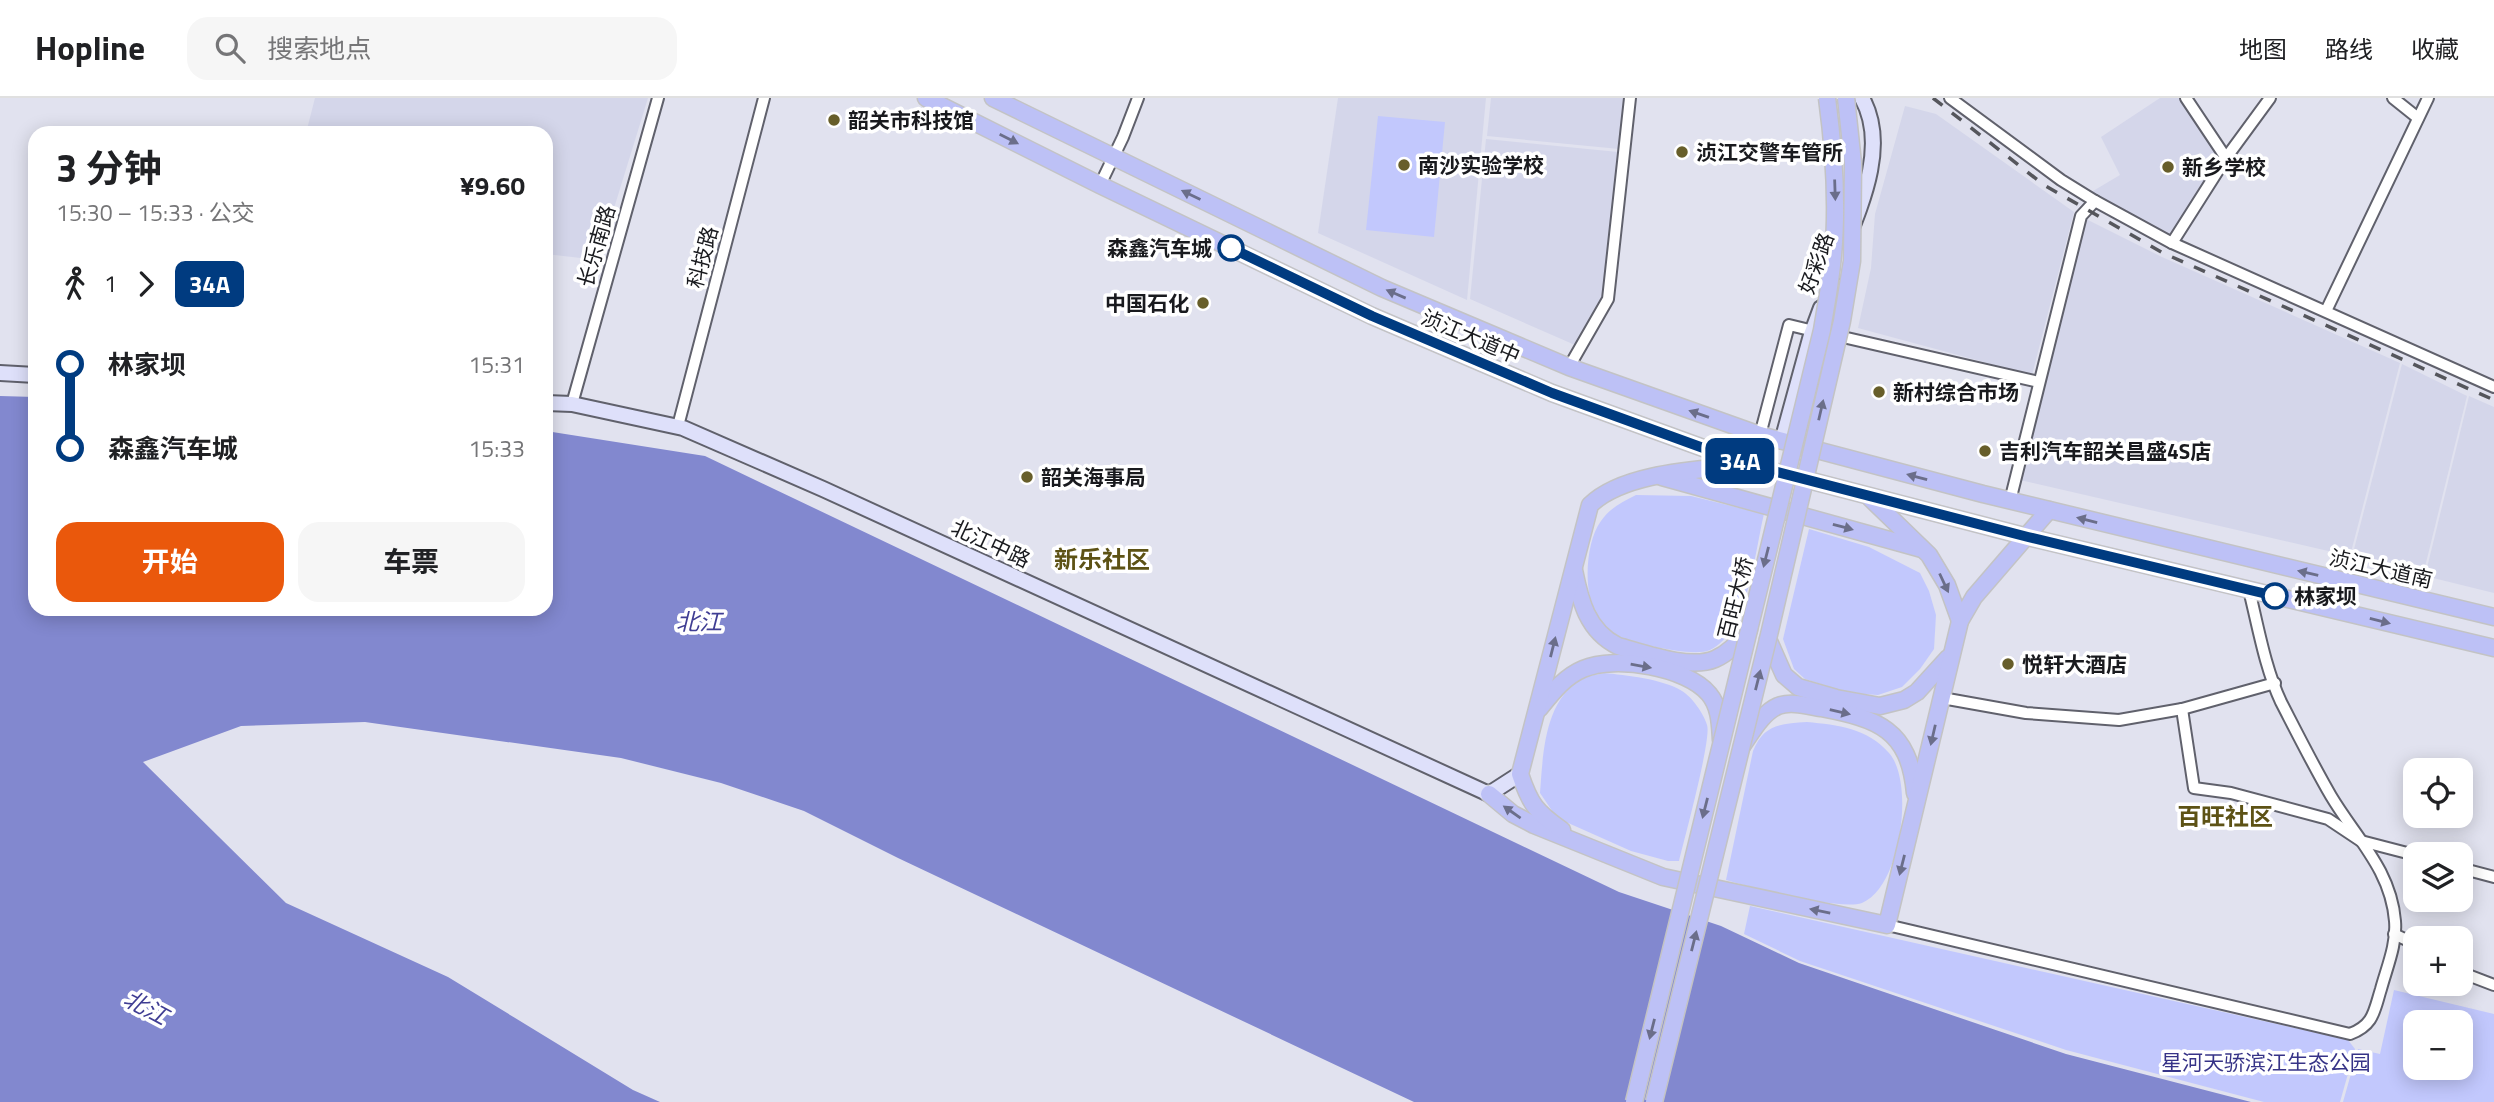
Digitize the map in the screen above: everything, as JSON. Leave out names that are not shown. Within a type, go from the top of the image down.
[{"type":"main road","name":"浈江大道中","points":[[926,98],[1372,316],[1539,388],[1750,465],[2028,537]]},
{"type":"main road","name":"浈江大道中","points":[[993,98],[1382,288],[1569,367],[1760,435],[2049,510]]},
{"type":"main road","name":"百旺大桥","points":[[1634,1102],[1822,330],[1833,257],[1836,200],[1835,160],[1827,98]]},
{"type":"main road","name":"百旺大桥","points":[[1654,1102],[1768,639],[1842,321],[1852,261],[1853,163],[1846,98]]},
{"type":"main road","points":[[1582,844],[1535,810],[1520,774],[1590,505],[1604,494],[1625,485],[1680,472],[1750,465]]},
{"type":"main road","points":[[1660,477],[1922,549]]},
{"type":"main road","points":[[1975,524],[1983,494]]},
{"type":"main road","points":[[1867,496],[1922,549],[1937,568],[1947,585],[1960,621]]},
{"type":"main road","points":[[1489,794],[1524,820],[1663,877],[1887,925],[1960,621],[1974,597],[2049,510]]},
{"type":"main road","name":"浈江大道南","points":[[2049,510],[2494,617]]},
{"type":"main road","points":[[2028,537],[2494,649]]},
{"type":"main road","points":[[2249,590],[2258,560]]},
{"type":"main road","points":[[1573,567],[1580,600],[1587,617],[1609,642],[1618,646],[1684,662],[1700,663],[1717,659],[1749,630]]},
{"type":"main road","points":[[1768,639],[1784,675],[1798,687],[1872,712],[1903,746],[1913,773],[1916,806]]},
{"type":"main road","points":[[1742,746],[1762,719],[1782,705],[1872,712],[1893,704],[1917,692],[1952,653]]},
{"type":"main road","points":[[1536,713],[1556,688],[1581,670],[1621,662],[1681,673],[1702,687],[1714,701],[1719,715],[1721,742]]},
{"type":"street","name":"长乐南路","points":[[572,404],[658,98]]},
{"type":"street","name":"科技路","points":[[678,426],[764,98]]},
{"type":"street","points":[[1100,185],[1124,137],[1138,98]]},
{"type":"street","points":[[1569,367],[1608,299],[1630,98]]},
{"type":"street","name":"好彩路","points":[[1782,441],[1813,331],[1870,169],[1872,128],[1867,107],[1861,98]]},
{"type":"street","points":[[1950,98],[2061,180],[2172,243],[2494,387]]},
{"type":"street","points":[[2186,98],[2226,158]]},
{"type":"street","points":[[2172,243],[2226,158],[2270,98]]},
{"type":"street","points":[[2393,98],[2418,118]]},
{"type":"street","points":[[2326,312],[2428,98]]},
{"type":"street","points":[[2010,501],[2081,216],[2095,201]]},
{"type":"street","points":[[1760,435],[1789,325],[2039,382]]},
{"type":"street","points":[[0,373],[28,375]]},
{"type":"street","name":"北江中路","points":[[553,403],[572,404],[678,426],[823,489],[1489,794]]},
{"type":"street","points":[[1887,925],[2350,1034],[2363,1029],[2373,1017],[2393,947],[2395,922],[2386,885],[2379,866],[2320,776],[2279,698],[2249,590]]},
{"type":"street","points":[[1942,698],[2026,713],[2119,720],[2182,709],[2275,683]]},
{"type":"street","points":[[2182,709],[2194,788],[2231,793],[2328,820],[2361,841],[2403,852]]},
{"type":"street","points":[[1489,794],[1520,774]]},
{"type":"street","points":[[2473,871],[2494,877]]},
{"type":"street","points":[[2394,934],[2403,938]]},
{"type":"street","points":[[2473,977],[2494,985]]},
{"type":"shaded area","points":[[315,98],[648,98],[598,260],[553,255],[553,126],[308,126]]},
{"type":"shaded area","name":"南沙实验学校","points":[[1338,98],[1486,98],[1467,300],[1318,233]]},
{"type":"shaded area","points":[[1491,98],[1623,98],[1619,149],[1487,136]]},
{"type":"shaded area","name":"新乡学校","points":[[2160,98],[2183,98],[2224,159],[2171,240],[2088,194],[2120,175],[2101,137]]},
{"type":"shaded area","points":[[1905,106],[1936,114],[2074,212],[2032,375],[1858,328],[1871,268],[1875,214]]},
{"type":"shaded area","points":[[1486,139],[1618,152],[1604,298],[1575,345],[1470,299]]},
{"type":"shaded area","points":[[2086,219],[2162,257],[2400,363],[2350,556],[2020,480]]},
{"type":"shaded area","points":[[2402,364],[2467,396],[2423,575],[2352,557]]},
{"type":"shaded area","points":[[2469,396],[2494,407],[2494,593],[2425,576]]},
{"type":"green space","points":[[1378,116],[1445,122],[1434,237],[1366,230]]},
{"type":"green space","points":[[1636,495],[1691,496],[1764,514],[1741,609],[1723,641],[1710,650],[1677,651],[1615,638],[1595,612],[1588,578],[1592,540],[1608,512]]},
{"type":"green space","points":[[1809,529],[1869,547],[1920,573],[1936,615],[1934,649],[1920,669],[1902,687],[1878,695],[1849,693],[1805,679],[1794,669],[1783,639]]},
{"type":"green space","points":[[1604,673],[1644,678],[1682,691],[1697,706],[1707,725],[1697,790],[1679,861],[1668,861],[1631,851],[1557,818],[1540,793],[1548,730],[1560,700],[1569,688],[1582,679]]},
{"type":"green space","points":[[1807,722],[1862,733],[1889,753],[1897,767],[1902,809],[1895,857],[1875,893],[1862,903],[1851,905],[1816,901],[1726,880],[1757,742],[1774,727]]},
{"type":"green space","name":"星河天骄滨江生态公园","points":[[1750,906],[2348,1040],[2355,1049],[2340,1102],[2264,1102],[2066,1050],[1800,961],[1744,934]]},
{"type":"green space","points":[[2394,990],[2403,992],[2403,996],[2419,996],[2494,1014],[2494,1102],[2343,1102],[2358,1049],[2380,1054]]},
{"type":"water","name":"北江","points":[[0,396],[28,397],[28,616],[553,616],[553,432],[705,456],[1619,892],[1721,926],[1799,963],[2066,1054],[2251,1102],[1414,1102],[804,811],[721,783],[621,758],[365,722],[241,726],[143,762],[286,903],[448,977],[633,1090],[660,1102],[0,1102]]},
{"type":"railway","points":[[1933,98],[2044,185],[2163,253],[2494,400]]},
{"type":"bus line","name":"34A","points":[[1231,248],[1372,316],[1552,393],[1750,465],[2028,537],[2275,596]]},
{"type":"place","name":"韶关市科技馆","points":[[834,120]]},
{"type":"place","name":"浈江交警车管所","points":[[1682,152]]},
{"type":"place","name":"南沙实验学校","points":[[1404,165]]},
{"type":"place","name":"新乡学校","points":[[2168,167]]},
{"type":"place","name":"森鑫汽车城","points":[[1231,248]]},
{"type":"place","name":"中国石化","points":[[1203,303]]},
{"type":"place","name":"新村综合市场","points":[[1879,392]]},
{"type":"place","name":"吉利汽车韶关昌盛4S店","points":[[1985,451]]},
{"type":"place","name":"韶关海事局","points":[[1027,477]]},
{"type":"place","name":"林家坝","points":[[2275,596]]},
{"type":"place","name":"悦轩大酒店","points":[[2008,664]]},
{"type":"district","name":"新乐社区","points":[[1102,559]]},
{"type":"district","name":"百旺社区","points":[[2225,816]]}]
